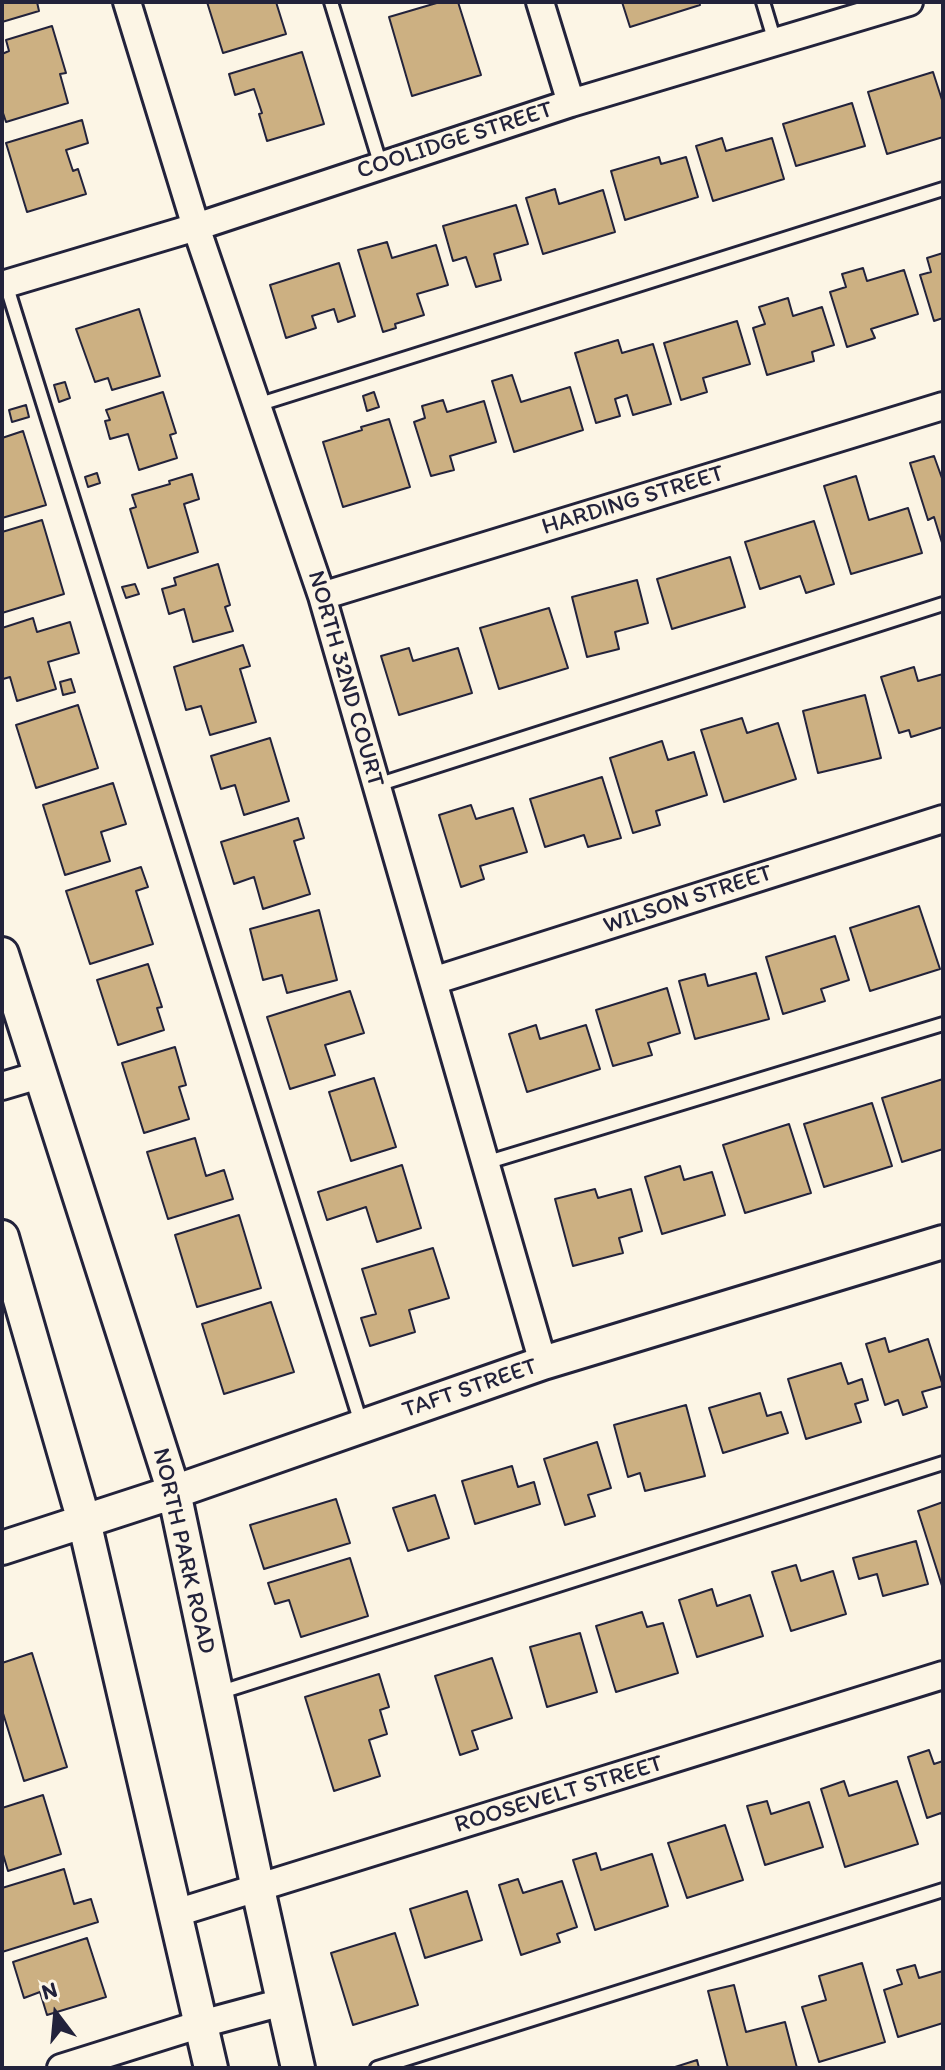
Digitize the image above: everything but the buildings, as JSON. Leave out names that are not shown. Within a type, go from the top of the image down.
[{"type":"street","name":"NORTH 32ND COURT","points":[[127,2],[196,227],[322,596],[543,1363]]},
{"type":"street","points":[[540,2],[571,103]]},
{"type":"street","name":"COOLIDGE STREET","points":[[3,280],[196,227],[571,103],[909,2]]},
{"type":"street","name":"HARDING STREET","points":[[322,596],[943,406]]},
{"type":"street","name":"WILSON STREET","points":[[433,981],[943,819]]},
{"type":"street","name":"NORTH PARK ROAD","points":[[2,954],[174,1492],[298,2068]]},
{"type":"street","points":[[2,1086],[39,1075]]},
{"type":"street","points":[[2,1237],[84,1521],[211,2068]]},
{"type":"street","name":"TAFT STREET","points":[[2,1548],[174,1492],[543,1363],[943,1242]]},
{"type":"street","name":"ROOSEVELT STREET","points":[[176,1913],[943,1675]]},
{"type":"street","points":[[61,2068],[283,2002]]},
{"type":"lane","points":[[331,2],[381,166]]},
{"type":"lane","points":[[763,2],[775,42]]},
{"type":"lane","points":[[257,405],[943,189]]},
{"type":"lane","points":[[3,280],[362,1426]]},
{"type":"lane","points":[[377,785],[943,604]]},
{"type":"lane","points":[[485,1163],[943,1024]]},
{"type":"lane","points":[[216,1693],[943,1463]]},
{"type":"lane","points":[[377,2068],[943,1890]]}]
